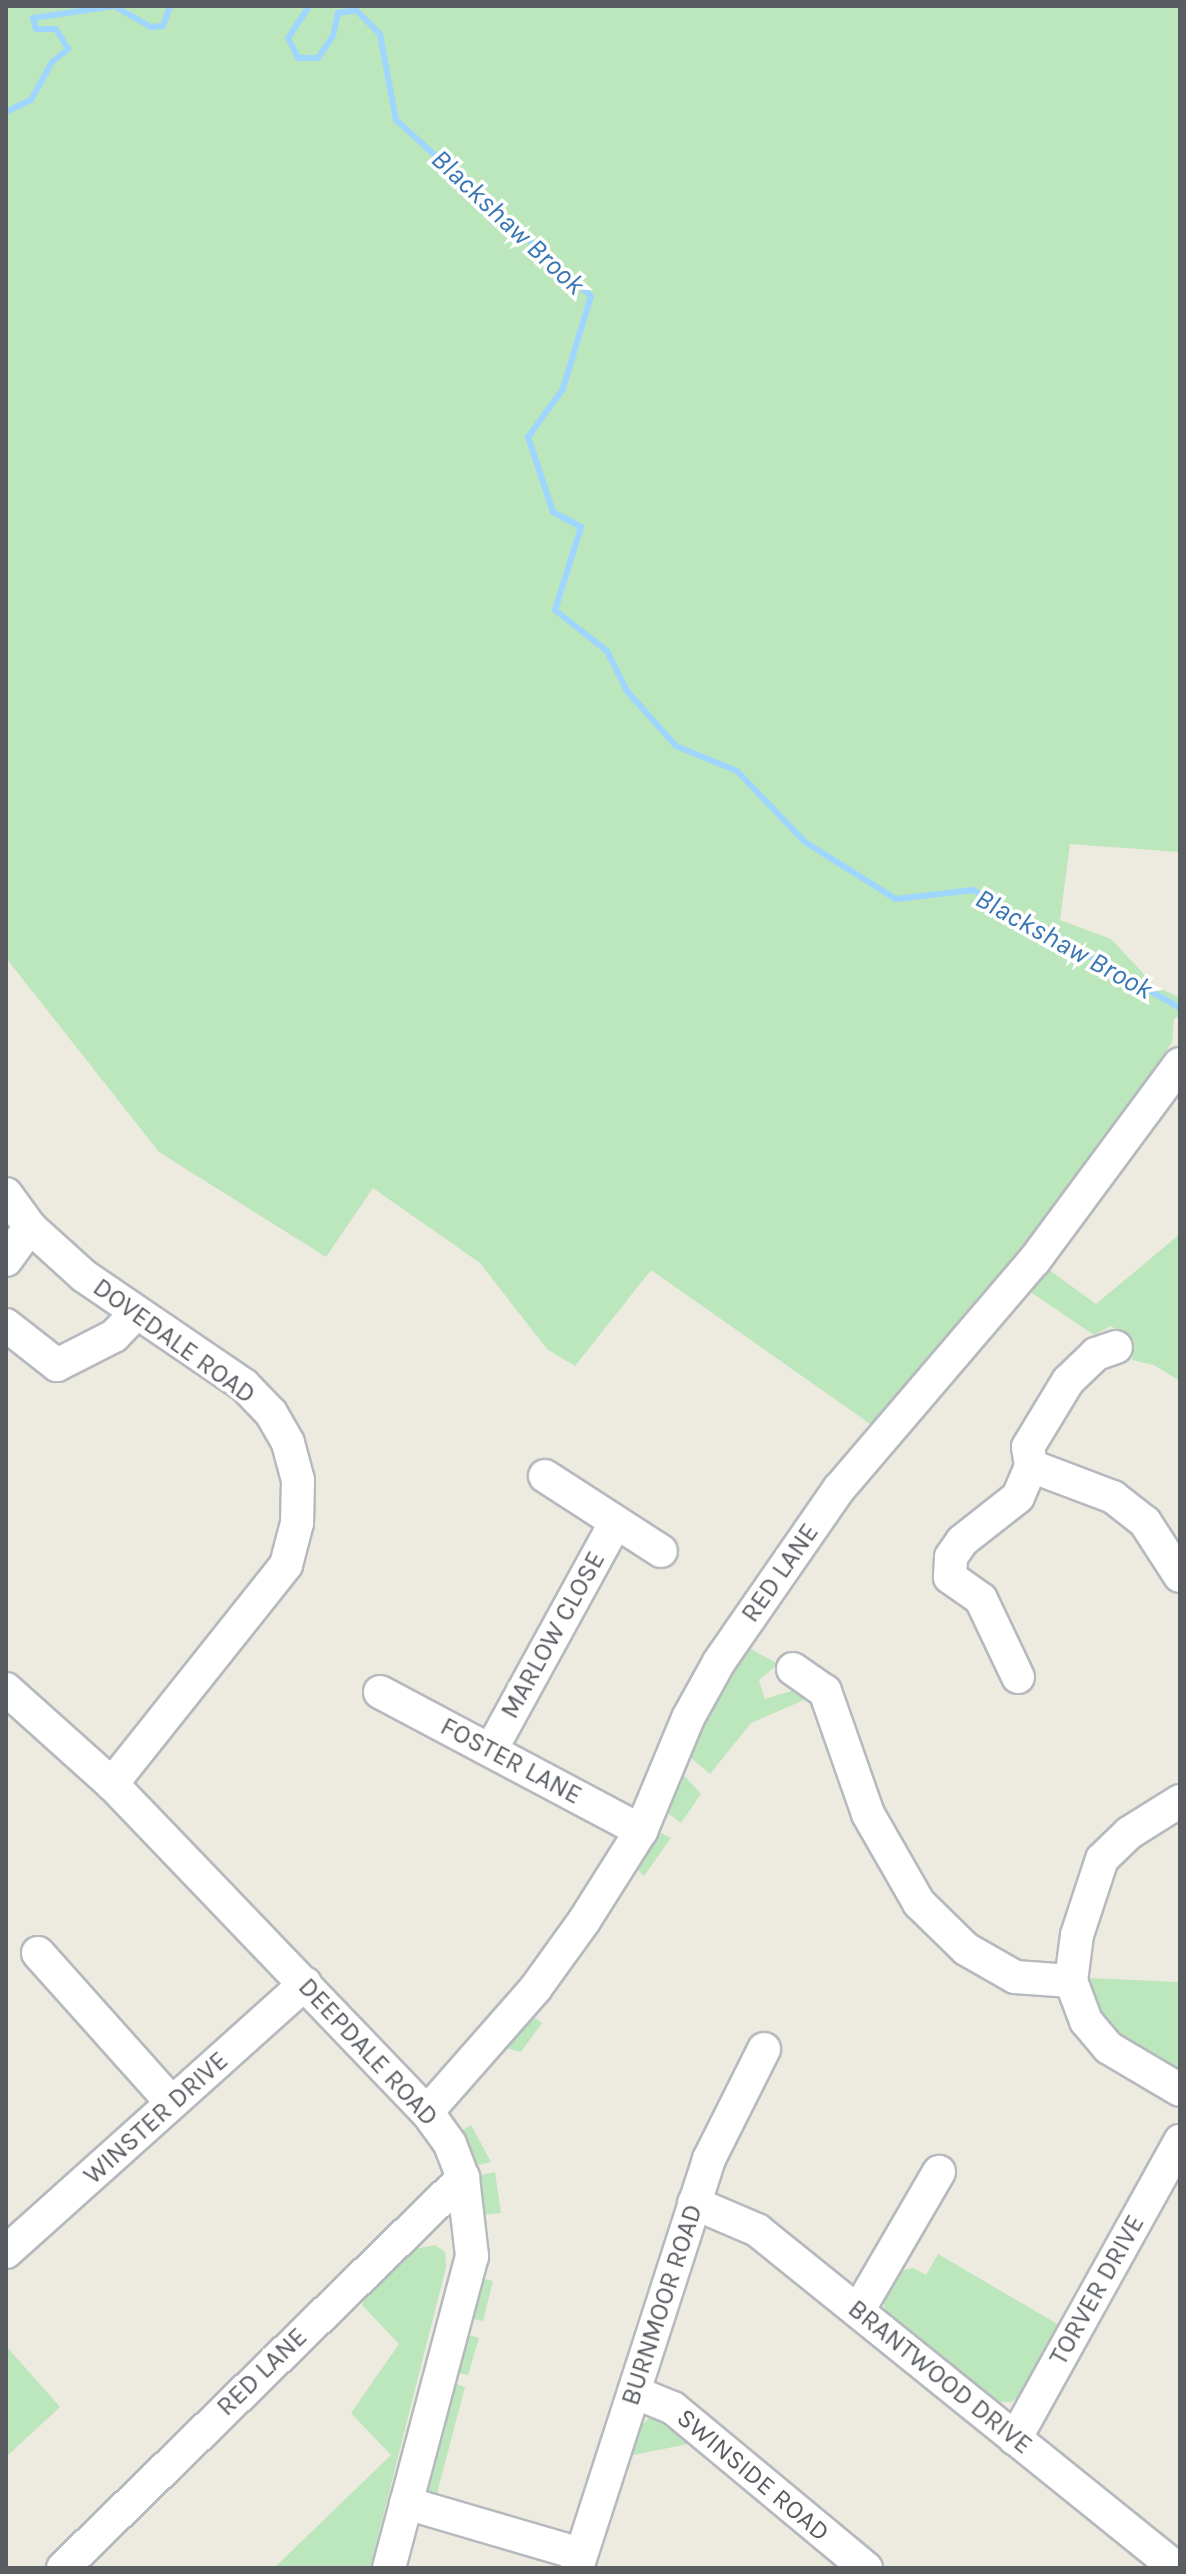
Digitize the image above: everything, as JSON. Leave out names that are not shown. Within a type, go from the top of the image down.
[{"type":"street","name":"RED LANE","points":[[427,2112],[535,1989],[641,1831],[688,1718],[756,1604],[839,1489],[1042,1251],[1180,1064]]},
{"type":"street","name":"DOVEDALE ROAD","points":[[6,1194],[30,1227],[134,1315],[244,1385],[271,1413],[288,1443],[298,1480],[297,1523],[286,1565],[112,1784]]},
{"type":"street","points":[[6,1260],[30,1227]]},
{"type":"street","points":[[6,1325],[57,1365],[114,1336],[134,1315]]},
{"type":"street","points":[[1022,1682],[981,1599],[950,1577],[951,1557],[962,1541],[1018,1497],[1031,1466],[1028,1447],[1068,1381],[1096,1354],[1116,1347]]},
{"type":"street","points":[[1031,1466],[1113,1497],[1145,1522],[1180,1576]]},
{"type":"street","points":[[545,1476],[661,1551]]},
{"type":"street","name":"MARLOW CLOSE","points":[[492,1748],[615,1523]]},
{"type":"street","points":[[793,1669],[825,1691],[868,1814],[919,1903],[966,1949],[1015,1977],[1071,1981]]},
{"type":"street","name":"DEEPDALE ROAD","points":[[6,1689],[112,1784],[427,2112],[450,2144],[463,2178],[472,2256],[389,2568]]},
{"type":"street","name":"FOSTER LANE","points":[[380,1692],[492,1748],[641,1831]]},
{"type":"street","points":[[1180,1801],[1129,1833],[1102,1859],[1089,1888],[1071,1981],[1086,2021],[1109,2048],[1180,2090]]},
{"type":"street","points":[[38,1953],[172,2103]]},
{"type":"street","name":"WINSTER DRIVE","points":[[10,2242],[305,1984]]},
{"type":"street","name":"BURNMOOR ROAD","points":[[578,2561],[694,2203],[718,2137],[764,2049]]},
{"type":"street","name":"TORVER DRIVE","points":[[1015,2439],[1180,2141]]},
{"type":"street","points":[[858,2311],[910,2251],[939,2172]]},
{"type":"street","name":"RED LANE","points":[[63,2568],[463,2178]]},
{"type":"street","name":"BRANTWOOD DRIVE","points":[[694,2203],[757,2230],[1015,2439],[1175,2560]]},
{"type":"street","name":"SWINSIDE ROAD","points":[[634,2392],[673,2408],[866,2568]]},
{"type":"street","points":[[406,2503],[578,2561]]},
{"type":"green space","points":[[6,6],[1180,6],[1180,852],[1070,844],[1060,920],[1111,939],[1154,985],[1180,998],[1180,1015],[1174,1019],[1172,1042],[1110,1138],[1006,1273],[876,1428],[651,1270],[575,1366],[547,1349],[480,1263],[373,1188],[326,1257],[159,1152],[6,958]]},
{"type":"green space","points":[[1180,1234],[1180,1381],[1154,1365],[1132,1360],[1134,1342],[1111,1326],[1094,1335],[1026,1289],[1045,1267],[1096,1304]]},
{"type":"green space","points":[[744,1645],[778,1664],[759,1680],[765,1699],[791,1691],[813,1696],[751,1723],[710,1774],[684,1752]]},
{"type":"green space","points":[[680,1771],[701,1794],[681,1823],[660,1807]]},
{"type":"green space","points":[[651,1828],[671,1838],[644,1876],[636,1868]]},
{"type":"green space","points":[[1089,1978],[1180,1982],[1180,2075],[1117,2035],[1098,2016]]},
{"type":"green space","points":[[528,2013],[542,2023],[521,2052],[502,2047]]},
{"type":"green space","points":[[471,2125],[491,2162],[474,2166],[459,2133]]},
{"type":"green space","points":[[495,2172],[501,2213],[483,2215],[477,2176]]},
{"type":"green space","points":[[435,2245],[445,2252],[446,2267],[370,2568],[274,2568],[391,2455],[351,2413],[399,2344],[362,2305],[367,2293],[409,2250]]},
{"type":"green space","points":[[938,2254],[1059,2325],[1018,2398],[1000,2402],[886,2315],[883,2298],[900,2271],[913,2268],[926,2275]]},
{"type":"green space","points":[[480,2278],[493,2281],[483,2321],[469,2318]]},
{"type":"green space","points":[[466,2334],[479,2338],[468,2375],[455,2372]]},
{"type":"green space","points":[[6,2346],[60,2407],[6,2457]]},
{"type":"green space","points":[[453,2383],[465,2387],[435,2501],[426,2485]]},
{"type":"green space","points":[[649,2418],[664,2419],[693,2443],[628,2456],[635,2431]]},
{"type":"waterway","name":"Blackshaw Brook","points":[[6,112],[31,100],[52,62],[68,49],[56,29],[36,29],[33,18],[114,6],[151,27],[163,26],[170,6]]},
{"type":"waterway","name":"Blackshaw Brook","points":[[309,6],[288,38],[298,58],[318,58],[333,36],[338,13],[356,10],[380,34],[396,120],[591,296],[563,389],[528,437],[553,512],[581,527],[555,610],[607,651],[627,691],[676,746],[737,771],[805,842],[896,899],[973,890],[1180,1008]]}]
